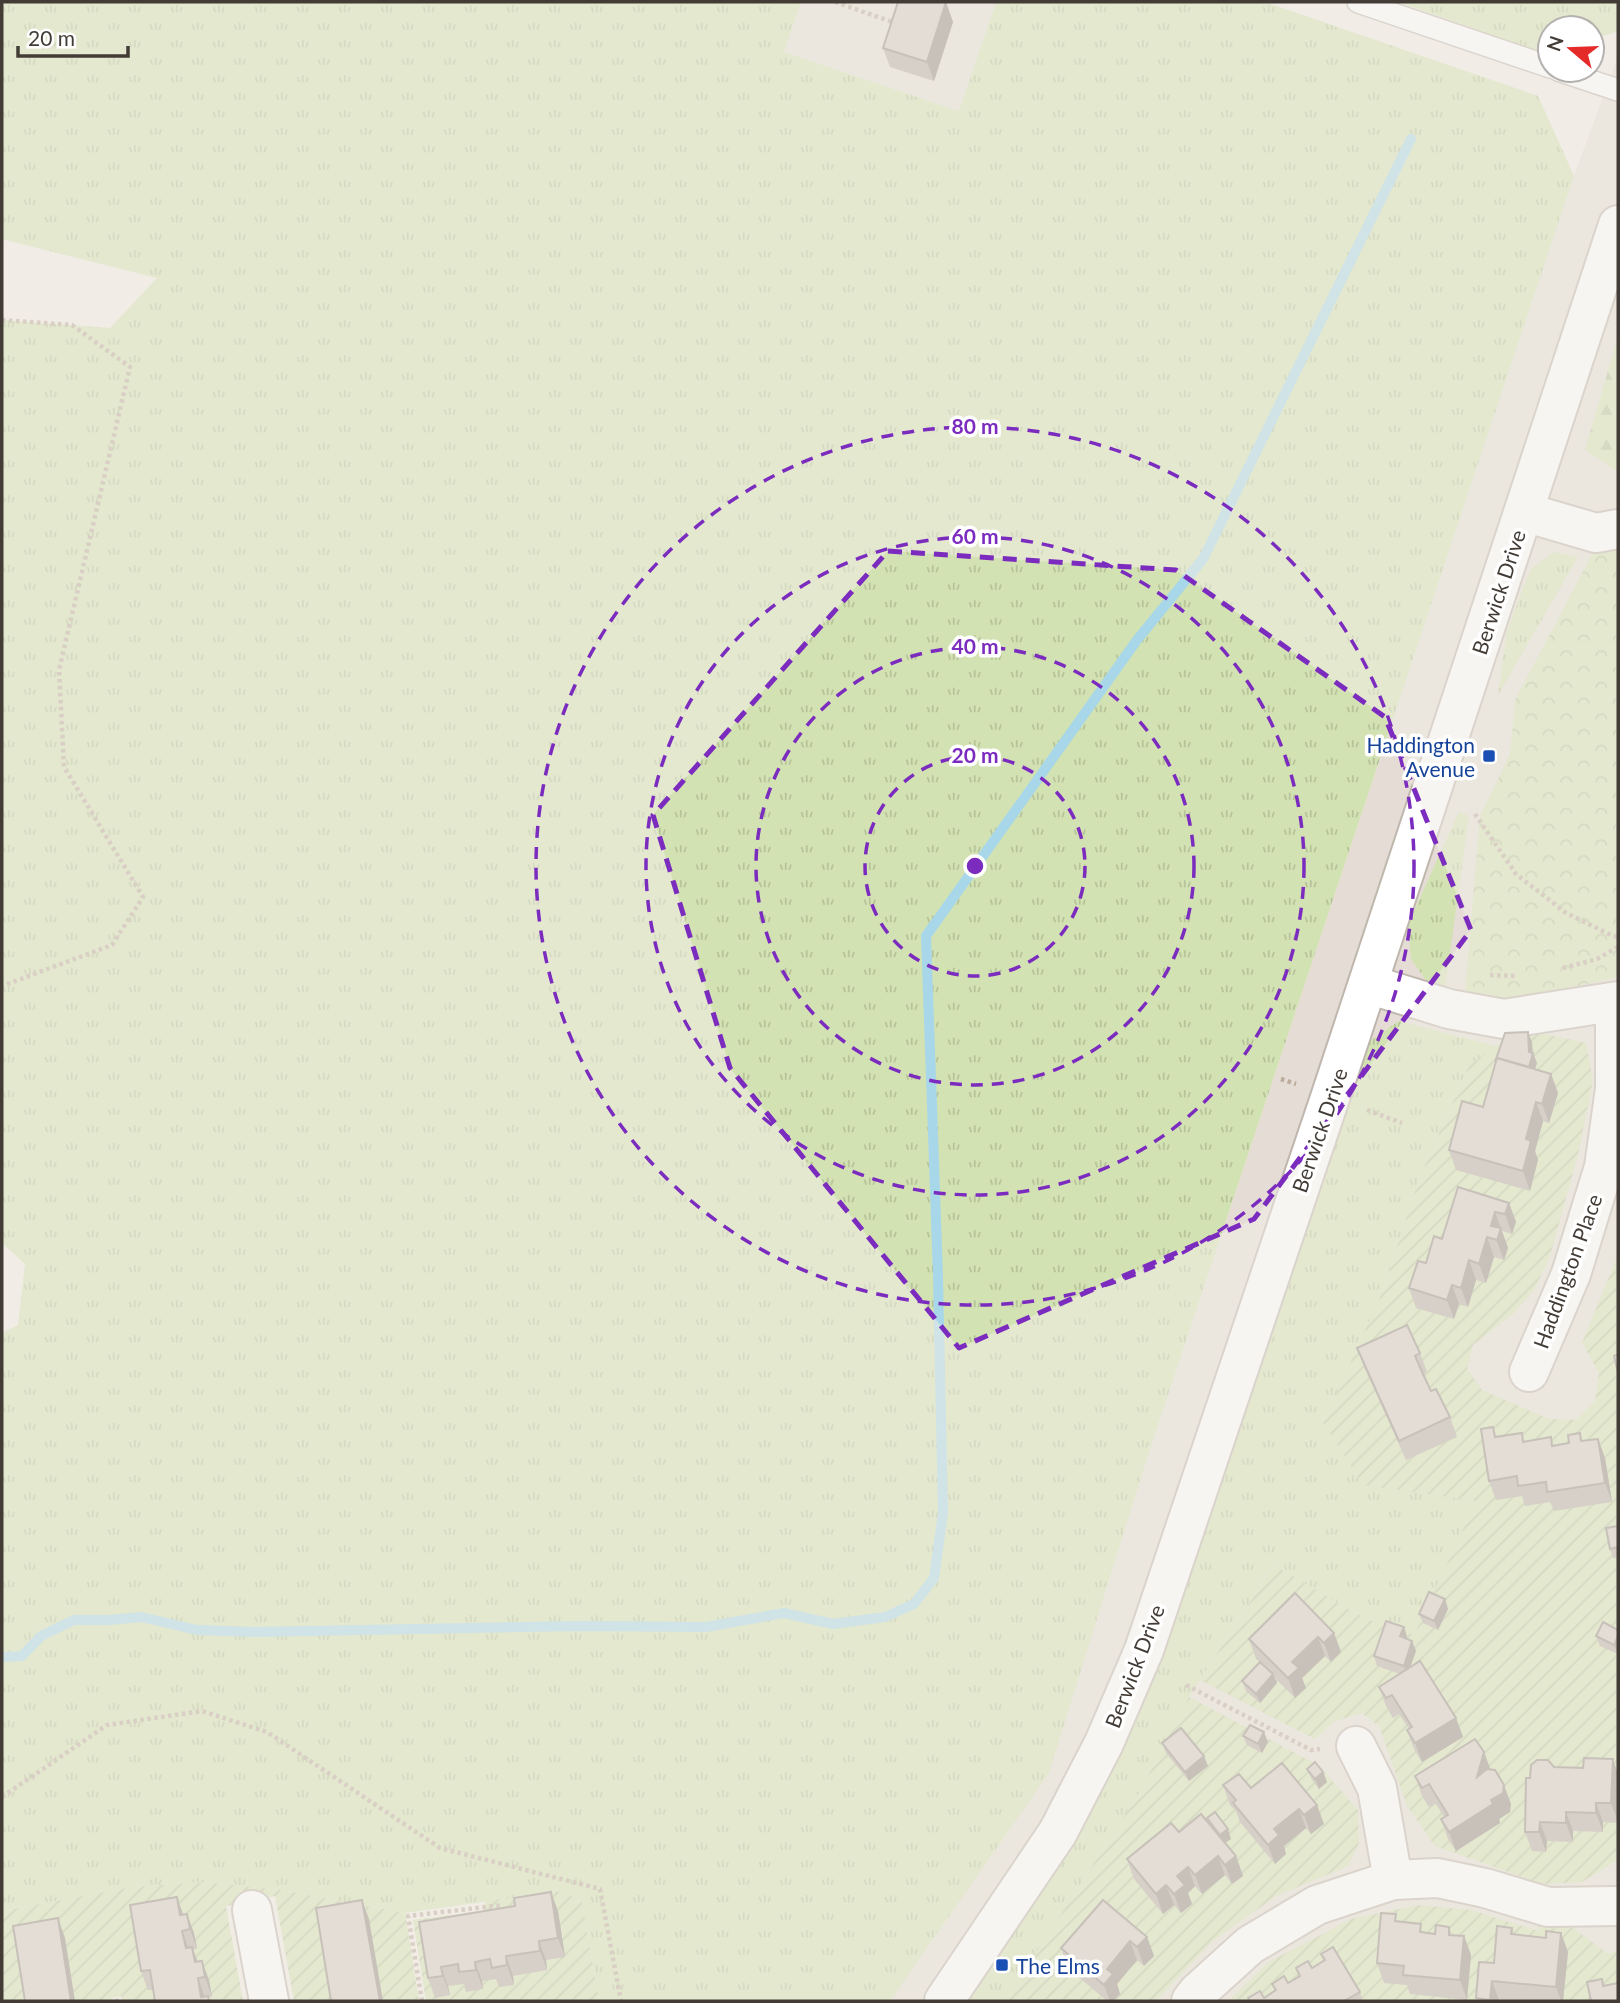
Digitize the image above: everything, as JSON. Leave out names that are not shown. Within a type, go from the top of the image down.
[{"type":"street","name":"Berwick Drive","points":[[944,2001],[1058,1832],[1104,1743],[1144,1650],[1368,984],[1618,225]]},
{"type":"street","points":[[1524,512],[1596,533],[1618,528]]},
{"type":"street","points":[[1368,984],[1450,1009],[1504,1019],[1617,1002]]},
{"type":"street","name":"Haddington Place","points":[[1529,1372],[1571,1274],[1605,1167],[1615,1089],[1617,1002]]},
{"type":"street","points":[[1356,1746],[1377,1787],[1393,1880]]},
{"type":"street","points":[[1191,2001],[1250,1945],[1317,1905],[1393,1880],[1438,1878],[1485,1888],[1549,1908],[1617,1906]]},
{"type":"street","points":[[252,1910],[268,2001]]},
{"type":"lane","points":[[1358,2],[1536,62]]},
{"type":"lane","points":[[1600,84],[1618,90]]},
{"type":"path","points":[[835,2],[896,23]]},
{"type":"path","points":[[2,320],[72,325],[130,367],[59,670],[64,768],[143,897],[111,945],[2,986]]},
{"type":"path","points":[[1475,814],[1516,874],[1566,914],[1618,937]]},
{"type":"path","points":[[1558,970],[1597,959],[1618,947]]},
{"type":"path","points":[[1480,975],[1520,976]]},
{"type":"path","points":[[1186,1685],[1311,1750],[1356,1746]]},
{"type":"path","points":[[2,1797],[107,1725],[202,1711],[267,1732],[440,1848],[600,1889],[621,2001]]},
{"type":"path","points":[[422,2001],[408,1916],[503,1905]]},
{"type":"highlighted area","points":[[888,551],[1176,570],[1385,717],[1471,930],[1254,1219],[959,1348],[730,1068],[653,815]]},
{"type":"shaded area","points":[[801,2],[996,2],[959,111],[784,52]]},
{"type":"shaded area","points":[[1618,56],[1618,2001],[890,2001],[1049,1773],[1151,1446],[1574,176]]},
{"type":"green space","points":[[2,2],[801,2],[784,52],[959,111],[996,2],[1265,2],[1538,96],[1574,176],[1151,1446],[1049,1773],[890,2001],[599,2000],[582,1902],[562,1891],[405,1913],[281,1890],[204,1882],[131,1887],[2,1911],[2,1333],[18,1325],[25,1264],[2,1243],[2,320],[110,328],[157,278],[2,239]]},
{"type":"green space","points":[[1398,2],[1618,2],[1618,31],[1606,35],[1606,14],[1536,14],[1536,50]]},
{"type":"green space","points":[[1618,336],[1618,472],[1585,450]]},
{"type":"green space","points":[[1618,550],[1618,977],[1501,1003],[1465,992],[1480,816],[1510,754],[1515,700],[1594,551]]},
{"type":"green space","points":[[1554,552],[1578,557],[1498,695],[1507,631],[1530,570]]},
{"type":"green space","points":[[1459,812],[1469,816],[1445,988],[1428,983],[1411,959],[1408,924]]},
{"type":"green space","points":[[1399,1021],[1495,1046],[1468,1067],[1420,1176],[1382,1292],[1363,1485],[1476,1501],[1414,1635],[1366,1619],[1273,1565],[1189,1697],[1138,1795],[1005,2001],[968,2001],[1082,1828],[1145,1701],[1370,1041]]},
{"type":"green space","points":[[1535,1032],[1586,1043],[1593,1080],[1578,1155],[1549,1259],[1534,1290],[1514,1313],[1473,1345],[1467,1369],[1482,1390],[1549,1419],[1576,1420],[1595,1401],[1599,1373],[1582,1343],[1618,1255],[1618,1860],[1582,1882],[1542,1884],[1435,1846],[1407,1806],[1379,1726],[1362,1713],[1335,1721],[1315,1739],[1200,1680],[1274,1565],[1366,1619],[1414,1635],[1476,1501],[1363,1485],[1323,1423],[1382,1293],[1420,1176],[1469,1066],[1495,1046]]},
{"type":"green space","points":[[1189,1697],[1318,1765],[1358,1810],[1359,1843],[1348,1866],[1276,1896],[1213,1941],[1156,2001],[1005,2001],[1138,1795]]},
{"type":"green space","points":[[204,1882],[281,1890],[405,1913],[419,2001],[294,2001],[275,1896],[226,1906],[243,2001],[122,2001],[121,1996],[112,1998],[112,2001],[2,2001],[2,1911],[131,1887]]},
{"type":"green space","points":[[562,1891],[582,1902],[599,2000],[426,2001],[413,1920],[486,1910],[485,1901]]},
{"type":"green space","points":[[1418,1905],[1471,1910],[1538,1931],[1539,1921],[1569,1925],[1608,1954],[1618,1950],[1618,2001],[1228,2001],[1269,1962],[1351,1919]]},
{"type":"building","points":[[898,2],[946,2],[927,62],[883,48]]},
{"type":"building","points":[[1528,1032],[1529,1052],[1533,1053],[1529,1067],[1497,1058],[1495,1062],[1505,1033]]},
{"type":"building","points":[[1497,1058],[1551,1074],[1542,1104],[1536,1102],[1526,1139],[1531,1141],[1523,1171],[1449,1150],[1462,1101],[1483,1107]]},
{"type":"building","points":[[1458,1187],[1509,1203],[1505,1214],[1495,1212],[1491,1226],[1501,1228],[1497,1240],[1487,1237],[1479,1264],[1469,1260],[1461,1288],[1452,1285],[1447,1300],[1409,1288],[1418,1261],[1426,1263],[1434,1236],[1442,1239]]},
{"type":"building","points":[[1407,1325],[1420,1353],[1415,1356],[1423,1374],[1431,1391],[1436,1389],[1450,1417],[1399,1441],[1357,1348]]},
{"type":"building","points":[[1618,1354],[1618,1373],[1614,1356]]},
{"type":"building","points":[[1493,1427],[1495,1437],[1522,1433],[1523,1442],[1551,1437],[1552,1446],[1569,1443],[1568,1435],[1580,1433],[1581,1441],[1598,1439],[1605,1483],[1547,1492],[1546,1482],[1518,1486],[1517,1476],[1489,1481],[1481,1429]]},
{"type":"building","points":[[1618,1526],[1618,1547],[1610,1549],[1606,1528]]},
{"type":"building","points":[[1429,1592],[1445,1599],[1434,1621],[1419,1614]]},
{"type":"building","points":[[1295,1593],[1334,1633],[1324,1643],[1318,1637],[1292,1662],[1299,1668],[1288,1678],[1249,1639]]},
{"type":"building","points":[[1386,1621],[1404,1627],[1400,1636],[1412,1641],[1404,1666],[1374,1656]]},
{"type":"building","points":[[1603,1622],[1618,1630],[1614,1645],[1596,1636]]},
{"type":"building","points":[[1420,1661],[1456,1718],[1415,1743],[1407,1730],[1412,1727],[1392,1695],[1386,1698],[1379,1687]]},
{"type":"building","points":[[1260,1662],[1273,1674],[1256,1694],[1242,1681]]},
{"type":"building","points":[[1250,1725],[1264,1732],[1258,1744],[1243,1736]]},
{"type":"building","points":[[1181,1728],[1204,1756],[1185,1772],[1162,1743]]},
{"type":"building","points":[[1475,1739],[1484,1752],[1477,1777],[1487,1769],[1495,1770],[1504,1785],[1503,1793],[1491,1800],[1493,1804],[1449,1832],[1441,1819],[1448,1815],[1429,1784],[1422,1788],[1415,1776]]},
{"type":"building","points":[[1584,1758],[1613,1759],[1611,1803],[1596,1803],[1596,1813],[1566,1812],[1566,1823],[1540,1822],[1539,1832],[1525,1832],[1526,1778],[1530,1778],[1531,1765],[1537,1760],[1548,1760],[1554,1767],[1583,1768]]},
{"type":"building","points":[[1315,1762],[1323,1772],[1315,1779],[1307,1769]]},
{"type":"building","points":[[1282,1763],[1317,1805],[1304,1815],[1299,1809],[1274,1829],[1279,1835],[1268,1845],[1233,1803],[1236,1800],[1223,1785],[1239,1774],[1251,1788]]},
{"type":"building","points":[[1215,1812],[1228,1829],[1220,1835],[1207,1818]]},
{"type":"building","points":[[1201,1814],[1236,1856],[1225,1865],[1218,1856],[1195,1875],[1188,1867],[1177,1876],[1185,1885],[1174,1894],[1166,1885],[1156,1894],[1127,1859],[1171,1823],[1179,1832]]},
{"type":"building","points":[[551,1892],[558,1938],[539,1941],[540,1951],[506,1956],[507,1965],[492,1968],[490,1959],[475,1962],[476,1970],[459,1972],[458,1964],[441,1967],[443,1976],[428,1978],[419,1922],[515,1906],[514,1898]]},
{"type":"building","points":[[177,1897],[180,1915],[187,1914],[190,1929],[182,1931],[186,1948],[192,1947],[195,1962],[202,1961],[205,1977],[198,1978],[201,1997],[208,1996],[209,2001],[155,2001],[150,1970],[141,1971],[130,1905]]},
{"type":"building","points":[[362,1900],[380,2001],[331,2001],[316,1908]]},
{"type":"building","points":[[1103,1900],[1147,1937],[1137,1947],[1130,1941],[1107,1969],[1113,1974],[1104,1985],[1061,1948]]},
{"type":"building","points":[[1381,1913],[1396,1914],[1395,1921],[1421,1924],[1420,1932],[1435,1934],[1436,1925],[1449,1927],[1449,1935],[1464,1936],[1460,1980],[1403,1975],[1404,1966],[1377,1963]]},
{"type":"building","points":[[58,1918],[71,2001],[25,2001],[13,1926]]},
{"type":"building","points":[[1497,1926],[1512,1928],[1511,1934],[1546,1938],[1546,1931],[1561,1933],[1556,1987],[1492,1981],[1490,2000],[1476,1998],[1479,1962],[1494,1963]]},
{"type":"building","points":[[1333,1947],[1360,1992],[1344,2001],[1250,2001],[1248,1998],[1260,1991],[1264,1998],[1276,1990],[1272,1984],[1284,1976],[1288,1983],[1300,1976],[1296,1968],[1308,1961],[1312,1968],[1325,1960],[1321,1954]]},
{"type":"building","points":[[1602,1979],[1603,1986],[1618,1983],[1618,2001],[1591,2001],[1587,1982]]},
{"type":"waterway","points":[[2,1657],[22,1656],[41,1636],[74,1620],[141,1617],[197,1630],[254,1632],[579,1626],[706,1627],[784,1613],[833,1624],[885,1617],[914,1604],[934,1578],[943,1513],[926,936],[1137,640],[1203,559],[1411,139]]},
{"type":"place","name":"Haddington Avenue","points":[[1489,756]]},
{"type":"place","name":"The Elms","points":[[1002,1965]]}]
